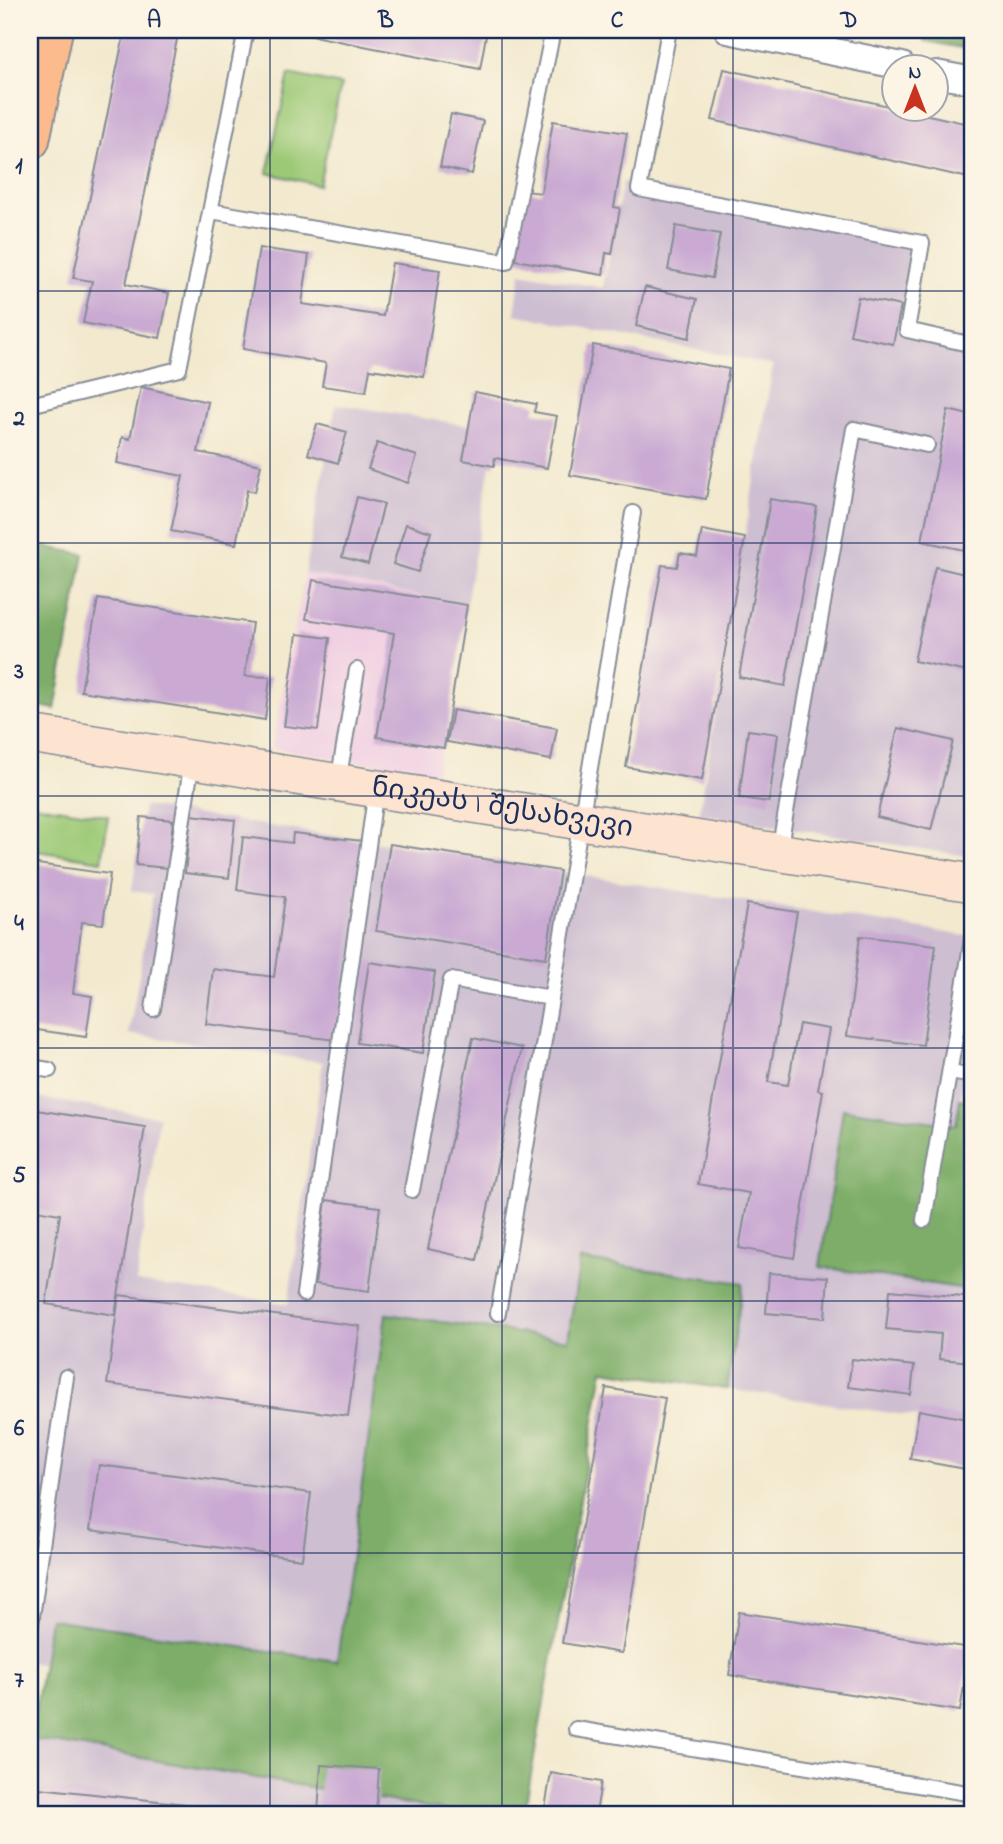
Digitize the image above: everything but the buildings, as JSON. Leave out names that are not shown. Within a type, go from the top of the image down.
[{"type":"main road","points":[[30,140],[53,30]]},
{"type":"street","points":[[728,30],[880,61]]},
{"type":"street","points":[[950,77],[973,81]]},
{"type":"street","name":"ნიკეას I შესახვევი","points":[[30,734],[973,883]]},
{"type":"lane","points":[[30,405],[179,369],[246,30]]},
{"type":"lane","points":[[211,211],[506,262],[553,30]]},
{"type":"lane","points":[[669,30],[639,189],[922,243],[906,330],[973,345]]},
{"type":"lane","points":[[778,853],[854,429],[927,444]]},
{"type":"lane","points":[[498,1313],[633,513]]},
{"type":"lane","points":[[338,783],[357,670]]},
{"type":"lane","points":[[153,1010],[192,760]]},
{"type":"lane","points":[[304,1294],[376,789]]},
{"type":"lane","points":[[924,1220],[973,934]]},
{"type":"lane","points":[[412,1190],[451,980],[551,998]]},
{"type":"lane","points":[[30,1067],[49,1070]]},
{"type":"lane","points":[[950,1072],[973,1076]]},
{"type":"lane","points":[[30,1631],[66,1377]]},
{"type":"lane","points":[[576,1729],[973,1794]]},
{"type":"shaded area","points":[[623,182],[921,235],[907,329],[973,341],[973,857],[699,814],[773,365],[515,314],[521,273],[603,288]]},
{"type":"shaded area","points":[[336,404],[496,430],[466,605],[305,573]]},
{"type":"shaded area","points":[[305,573],[466,605],[436,774],[272,748]]},
{"type":"shaded area","points":[[144,806],[973,937],[973,1018],[957,1125],[821,1267],[973,1290],[973,1425],[727,1389],[743,1283],[568,1341],[386,1314],[337,1661],[50,1619],[43,1665],[30,1662],[30,1097],[159,1117],[136,1282],[288,1304],[323,1062],[129,1034],[153,894],[132,891]]},
{"type":"shaded area","points":[[31,1739],[466,1814],[30,1814]]},
{"type":"green space","points":[[927,30],[973,30],[973,50],[925,41]]},
{"type":"green space","points":[[289,74],[341,85],[319,185],[267,173]]},
{"type":"green space","points":[[30,544],[84,554],[55,709],[30,704]]},
{"type":"green space","points":[[30,804],[108,816],[102,861],[30,850]]},
{"type":"green space","points":[[960,1099],[973,1101],[973,1290],[820,1267],[843,1109],[956,1125]]},
{"type":"green space","points":[[580,1260],[743,1283],[727,1389],[603,1370],[524,1814],[466,1814],[31,1739],[50,1619],[337,1661],[386,1314],[568,1340]]}]
